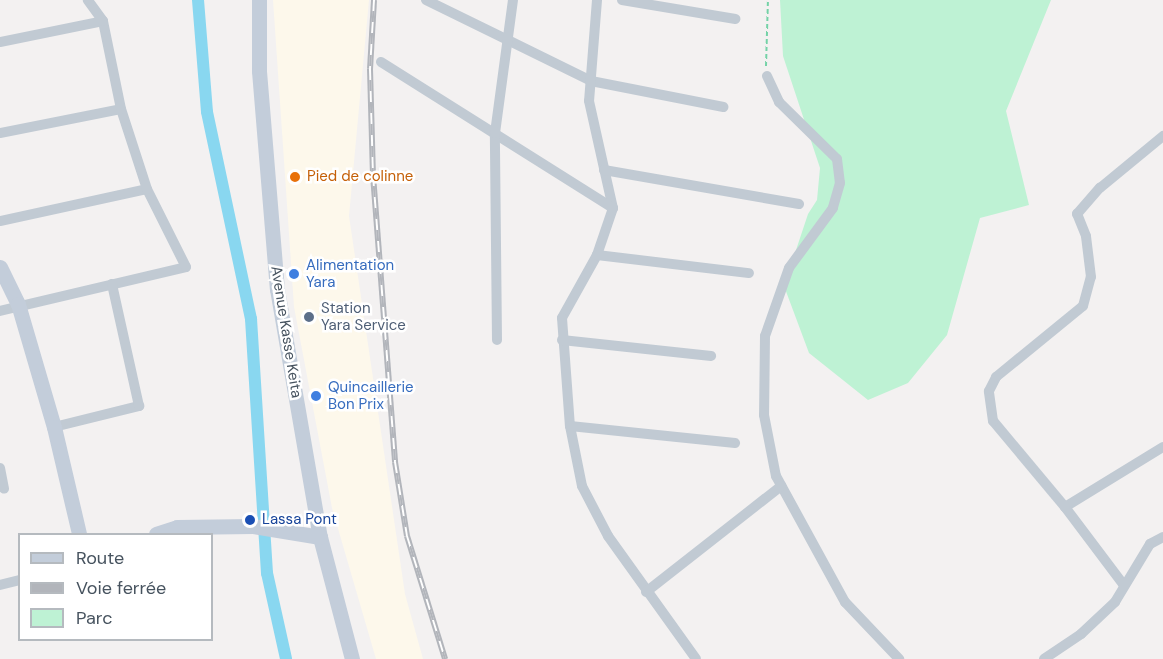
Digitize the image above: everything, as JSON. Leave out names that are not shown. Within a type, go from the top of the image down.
[{"type":"main road","name":"Avenue Kasse Keita","points":[[259,0],[259,71],[277,289],[320,537],[352,659]]},
{"type":"main road","points":[[0,267],[18,304],[54,427],[79,533]]},
{"type":"main road","points":[[159,533],[177,527],[253,526],[320,537]]},
{"type":"street","points":[[0,311],[18,304],[186,267],[147,189],[121,109],[103,21],[88,0]]},
{"type":"street","points":[[426,0],[591,81],[723,107]]},
{"type":"street","points":[[497,340],[495,133],[513,0]]},
{"type":"street","points":[[597,0],[589,100],[613,208],[597,255],[562,318],[570,426],[582,486],[608,536],[696,659]]},
{"type":"street","points":[[622,0],[735,19]]},
{"type":"street","points":[[0,42],[103,21]]},
{"type":"street","points":[[381,62],[613,208]]},
{"type":"street","points":[[767,76],[779,102],[837,159],[840,183],[833,208],[789,268],[765,336],[764,415],[780,486],[845,602],[899,659]]},
{"type":"street","points":[[0,133],[121,109]]},
{"type":"street","points":[[1123,584],[1065,507],[993,421],[989,391],[996,377],[1083,306],[1091,277],[1086,236],[1077,214],[1100,188],[1163,136]]},
{"type":"street","points":[[604,170],[799,204]]},
{"type":"street","points":[[0,222],[147,189]]},
{"type":"street","points":[[597,255],[749,273]]},
{"type":"street","points":[[54,427],[139,406],[112,284]]},
{"type":"street","points":[[562,340],[711,356]]},
{"type":"street","points":[[570,426],[735,443]]},
{"type":"street","points":[[1065,507],[1163,447]]},
{"type":"street","points":[[0,468],[4,489]]},
{"type":"street","points":[[646,592],[780,486]]},
{"type":"street","points":[[1044,659],[1089,626],[1115,602],[1123,584],[1150,544],[1163,537]]},
{"type":"street","points":[[0,585],[18,580]]},
{"type":"path","points":[[767,76],[764,39],[768,0]]},
{"type":"shaded area","points":[[273,0],[369,0],[349,216],[405,594],[423,659],[376,659],[332,508],[294,307]]},
{"type":"green space","points":[[780,0],[1051,0],[1006,111],[1029,205],[980,218],[947,335],[908,383],[868,400],[809,353],[784,286],[808,214],[817,200],[820,168],[783,56]]},
{"type":"waterway","points":[[198,0],[207,112],[251,319],[267,573],[286,659]]},
{"type":"railway","points":[[374,0],[370,69],[373,175],[395,462],[407,536],[445,659]]},
{"type":"place","name":"Pied de colinne","points":[[295,177]]},
{"type":"place","name":"Alimentation Yara","points":[[294,274]]},
{"type":"place","name":"Station Yara Service","points":[[309,317]]},
{"type":"place","name":"Quincaillerie Bon Prix","points":[[316,396]]},
{"type":"place","name":"Lassa Pont","points":[[250,520]]}]
